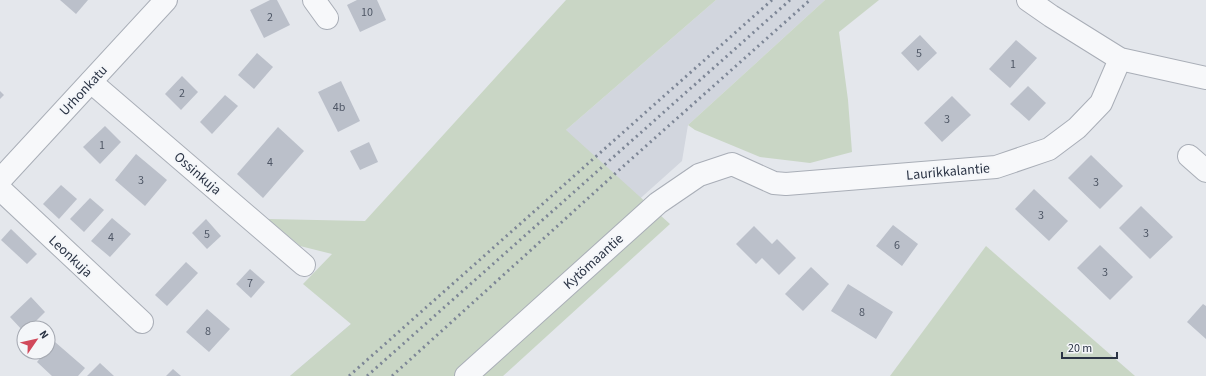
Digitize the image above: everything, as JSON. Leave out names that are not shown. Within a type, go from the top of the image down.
[{"type":"street","name":"Urhonkatu","points":[[0,180],[166,0]]},
{"type":"street","points":[[314,0],[327,18]]},
{"type":"street","points":[[1028,0],[1120,59],[1206,78]]},
{"type":"street","name":"Laurikkalantie","points":[[732,164],[774,183],[786,184],[996,167],[1049,149],[1077,128],[1101,104],[1120,59]]},
{"type":"street","name":"Ossinkuja","points":[[91,82],[304,265]]},
{"type":"street","points":[[1189,156],[1206,171]]},
{"type":"street","name":"Kytömaantie","points":[[466,376],[658,203],[699,175],[732,164]]},
{"type":"street","name":"Leonkuja","points":[[0,189],[142,322]]},
{"type":"shaded area","points":[[716,0],[825,0],[688,125],[682,161],[442,376],[290,376],[351,324],[566,130]]},
{"type":"green space","points":[[566,0],[716,0],[566,130],[670,224],[503,376],[290,376],[351,324],[303,284],[332,254],[300,246],[268,219],[365,221]]},
{"type":"green space","points":[[825,0],[879,0],[839,32],[848,100],[852,152],[810,163],[760,157],[695,130],[688,125]]},
{"type":"green space","points":[[986,246],[1135,376],[890,376]]},
{"type":"building","points":[[60,0],[88,0],[76,14]]},
{"type":"building","points":[[270,0],[277,0],[290,25],[264,38],[250,10]]},
{"type":"building","points":[[357,0],[377,0],[386,20],[360,32],[347,5]]},
{"type":"building","points":[[920,35],[937,53],[918,71],[901,53]]},
{"type":"building","points":[[1016,40],[1037,58],[1010,88],[989,69]]},
{"type":"building","points":[[257,53],[273,67],[254,89],[238,75]]},
{"type":"building","points":[[182,76],[198,92],[181,110],[165,94]]},
{"type":"building","points":[[341,81],[360,121],[338,132],[318,92]]},
{"type":"building","points":[[1028,86],[1046,103],[1029,121],[1010,104]]},
{"type":"building","points":[[0,91],[4,95],[0,99]]},
{"type":"building","points":[[225,95],[238,106],[212,134],[200,122]]},
{"type":"building","points":[[952,96],[971,115],[942,142],[924,123]]},
{"type":"building","points":[[105,126],[121,142],[100,164],[83,147]]},
{"type":"building","points":[[278,127],[304,151],[263,198],[237,174]]},
{"type":"building","points":[[369,142],[378,162],[360,170],[350,151]]},
{"type":"building","points":[[136,154],[167,180],[145,206],[115,180]]},
{"type":"building","points":[[1091,155],[1123,186],[1100,209],[1068,178]]},
{"type":"building","points":[[61,185],[77,199],[59,219],[43,204]]},
{"type":"building","points":[[1034,189],[1068,221],[1049,241],[1015,209]]},
{"type":"building","points":[[90,198],[104,210],[84,232],[70,219]]},
{"type":"building","points":[[1141,206],[1173,237],[1150,259],[1119,228]]},
{"type":"building","points":[[112,218],[131,234],[110,257],[91,241]]},
{"type":"building","points":[[206,219],[221,236],[207,249],[192,233]]},
{"type":"building","points":[[893,225],[918,244],[902,266],[876,246]]},
{"type":"building","points":[[754,226],[772,244],[777,239],[796,258],[779,275],[762,258],[756,264],[736,244]]},
{"type":"building","points":[[11,229],[37,254],[27,264],[1,240]]},
{"type":"building","points":[[1100,245],[1133,277],[1110,300],[1077,268]]},
{"type":"building","points":[[186,262],[198,273],[167,306],[155,295]]},
{"type":"building","points":[[811,267],[829,284],[803,311],[785,294]]},
{"type":"building","points":[[250,269],[265,282],[251,298],[236,284]]},
{"type":"building","points":[[848,284],[893,312],[876,339],[831,311]]},
{"type":"building","points":[[31,297],[45,312],[37,320],[16,320],[16,323],[10,317]]},
{"type":"building","points":[[1203,304],[1206,306],[1206,339],[1187,322]]},
{"type":"building","points":[[207,309],[230,329],[209,352],[186,332]]},
{"type":"building","points":[[56,343],[85,368],[78,376],[52,376],[37,362],[39,360],[56,360]]},
{"type":"building","points":[[100,363],[114,376],[87,376]]},
{"type":"building","points":[[173,369],[181,376],[166,376]]},
{"type":"railway","points":[[349,376],[772,0]]},
{"type":"railway","points":[[367,376],[790,0]]},
{"type":"railway","points":[[392,376],[628,162],[810,0]]}]
